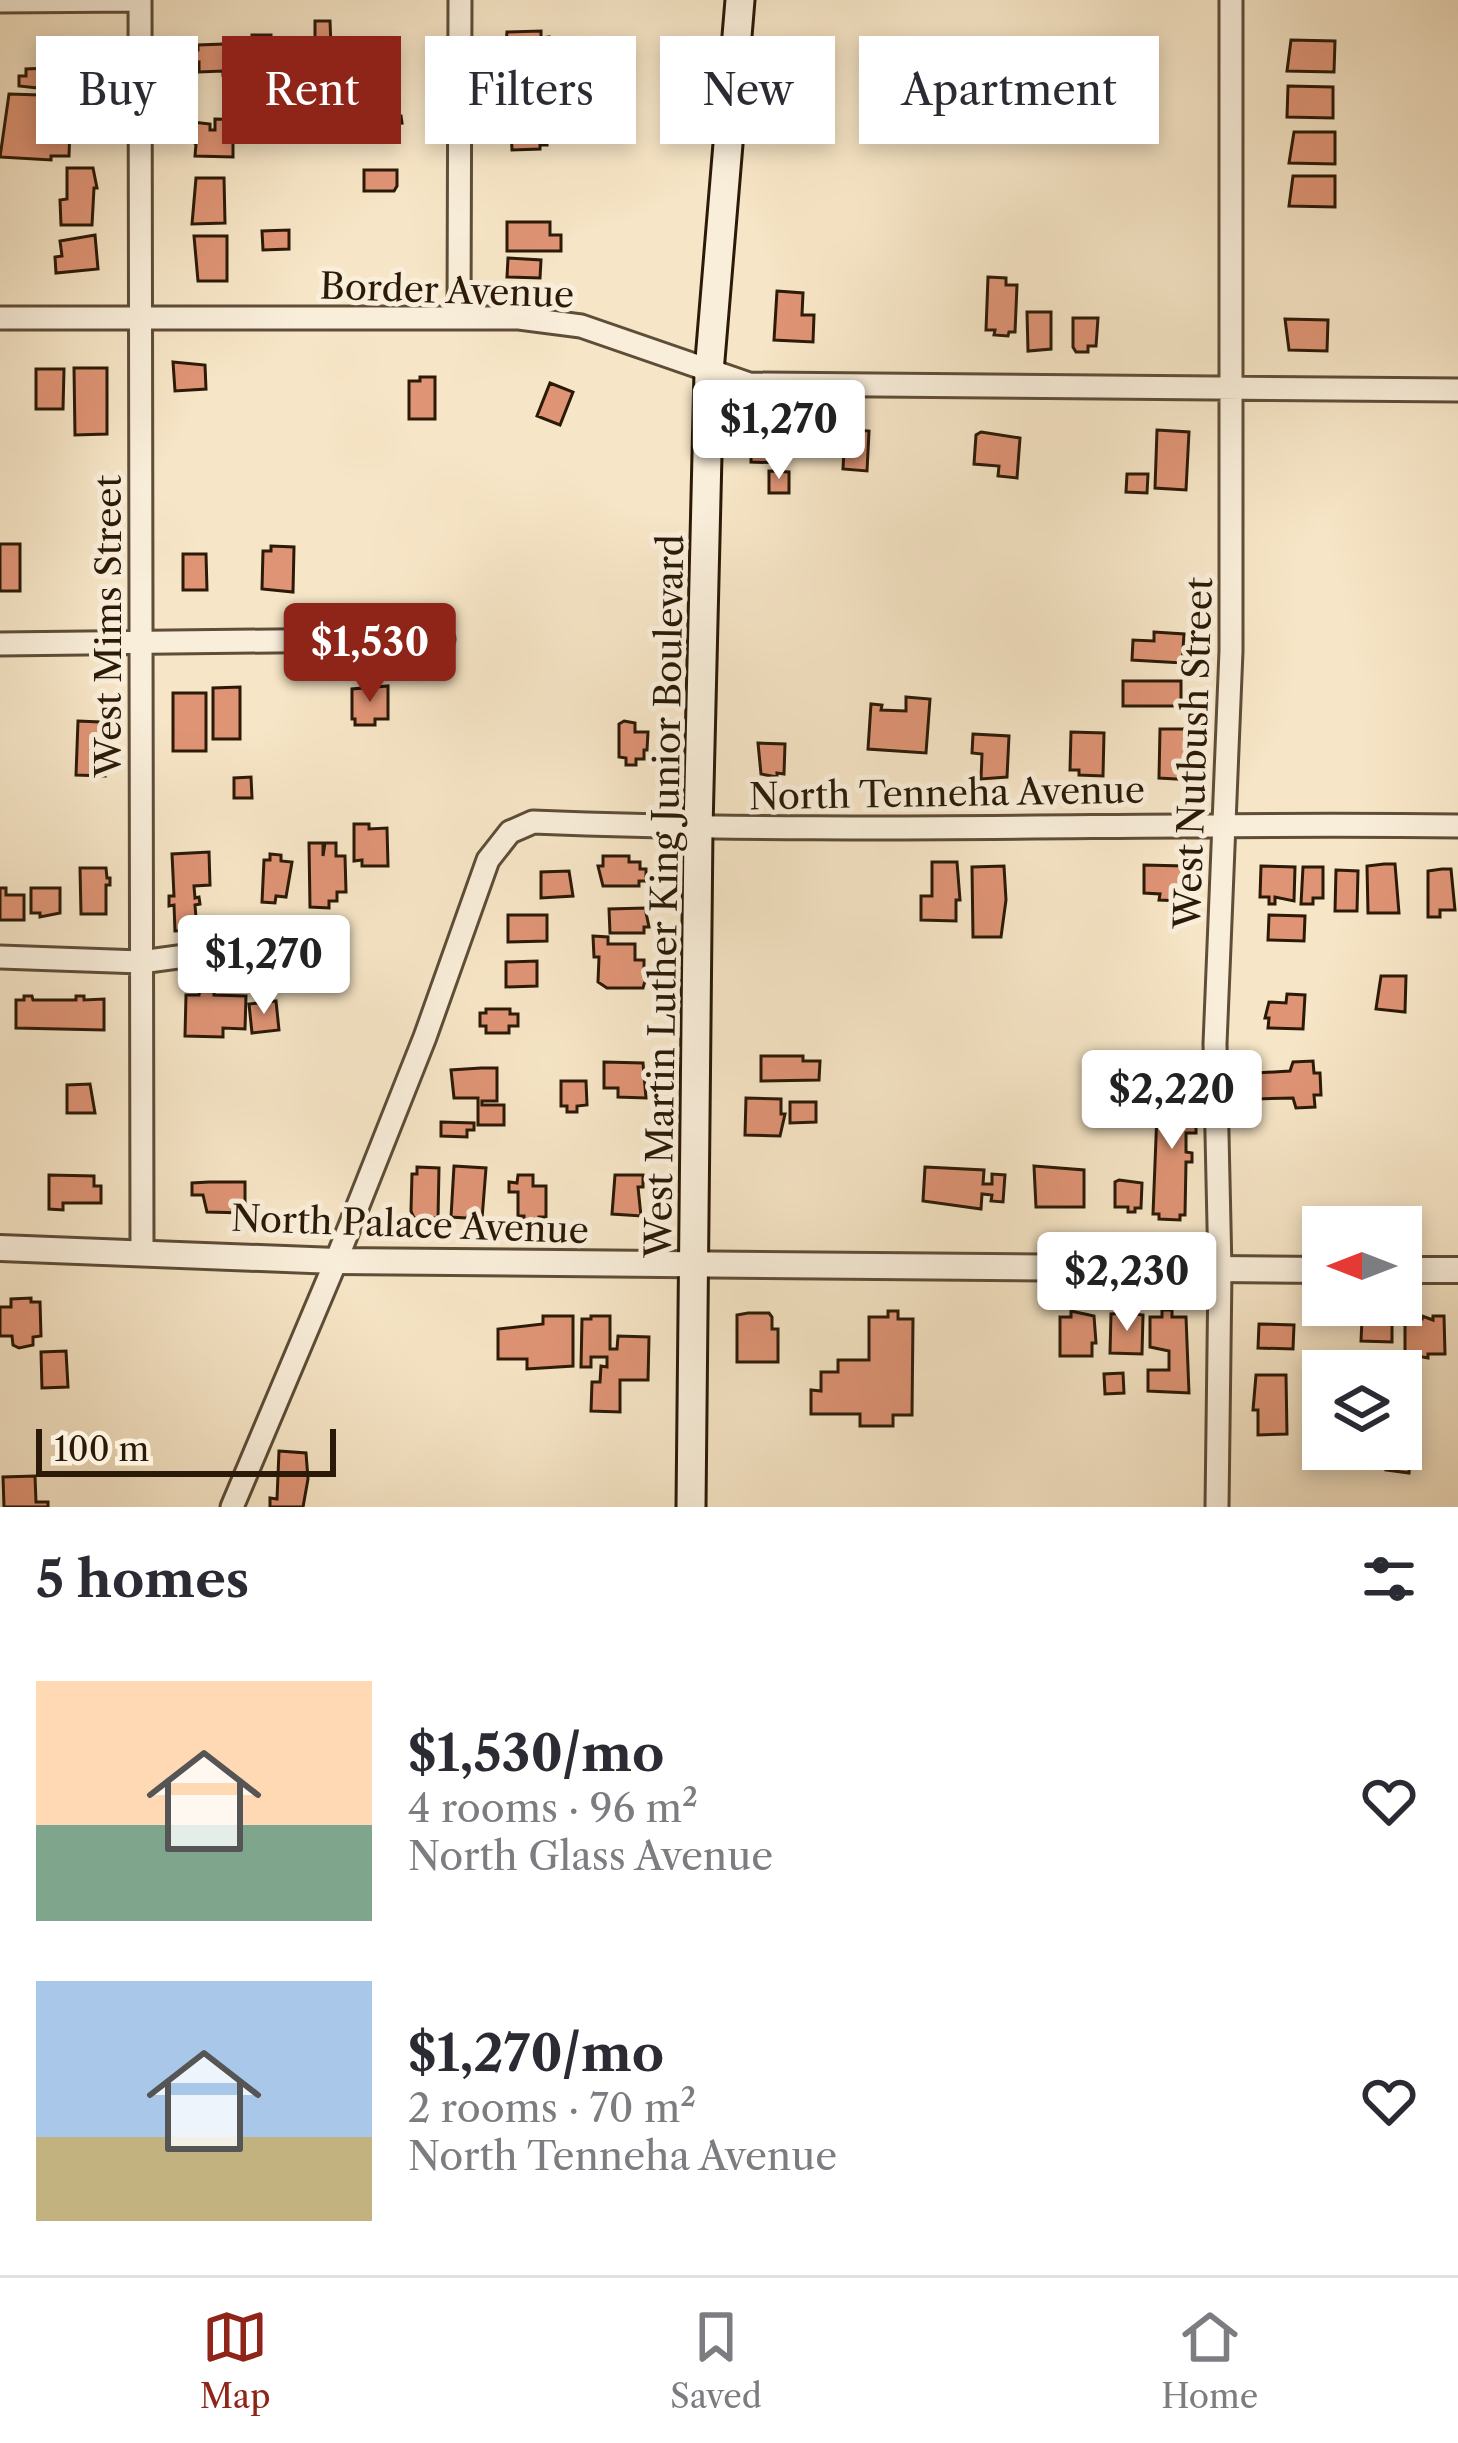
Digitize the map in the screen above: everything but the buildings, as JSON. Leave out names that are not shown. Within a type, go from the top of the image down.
[{"type":"main road","name":"West Martin Luther King Junior Boulevard","points":[[691,1507],[698,829],[710,372],[740,0]]},
{"type":"street","points":[[0,1],[140,0]]},
{"type":"street","name":"West Mims Street","points":[[140,0],[142,1251]]},
{"type":"street","points":[[460,0],[460,317]]},
{"type":"street","name":"West Nutbush Street","points":[[1216,1507],[1220,1270],[1215,1045],[1227,823],[1231,0]]},
{"type":"street","name":"Border Avenue","points":[[0,318],[460,317],[580,326],[749,384],[1458,390]]},
{"type":"street","points":[[0,644],[443,639]]},
{"type":"street","name":"North Tenneha Avenue","points":[[336,1262],[425,1037],[488,860],[510,832],[533,823],[698,829],[1227,823],[1458,826]]},
{"type":"street","points":[[0,957],[142,962],[310,939]]},
{"type":"street","name":"North Palace Avenue","points":[[0,1248],[336,1262],[1302,1270]]},
{"type":"street","points":[[232,1507],[336,1262]]},
{"type":"street","points":[[1422,1270],[1458,1270]]}]
